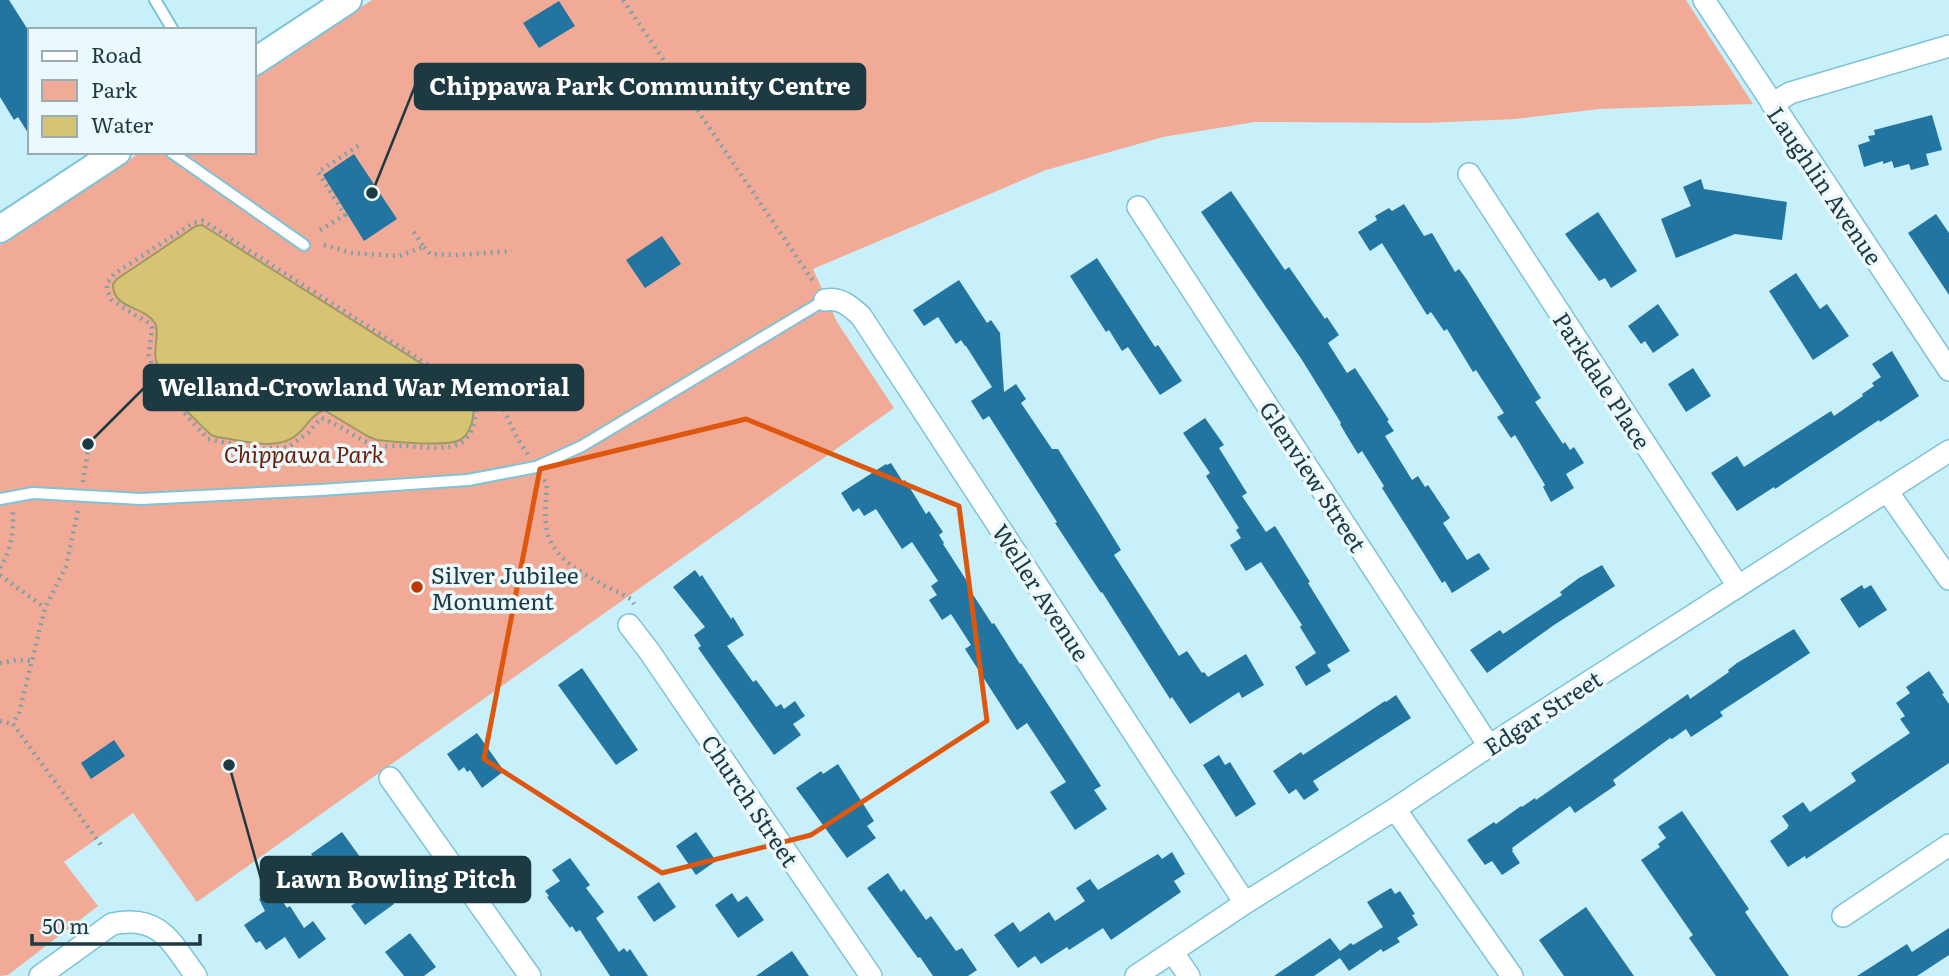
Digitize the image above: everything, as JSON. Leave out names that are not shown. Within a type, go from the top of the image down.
[{"type":"street","points":[[256,61],[348,0]]},
{"type":"street","name":"Laughlin Avenue","points":[[1704,0],[1949,370]]},
{"type":"street","points":[[1772,104],[1790,93],[1949,46]]},
{"type":"street","points":[[0,229],[114,154]]},
{"type":"street","name":"Parkdale Place","points":[[1469,174],[1738,586]]},
{"type":"street","name":"Glenview Street","points":[[1138,207],[1489,746]]},
{"type":"street","name":"Weller Avenue","points":[[825,300],[843,302],[861,316],[1245,903]]},
{"type":"street","name":"Edgar Street","points":[[1136,976],[1245,903],[1949,451]]},
{"type":"street","points":[[1887,491],[1949,579]]},
{"type":"street","name":"Church Street","points":[[634,618],[649,651],[871,976]]},
{"type":"street","points":[[390,778],[530,976]]},
{"type":"street","points":[[1395,809],[1512,976]]},
{"type":"street","points":[[1843,916],[1949,845]]},
{"type":"street","points":[[40,976],[112,924],[126,921],[153,926],[166,934],[196,976]]},
{"type":"street","points":[[1173,953],[1189,976]]},
{"type":"lane","points":[[155,0],[172,28]]},
{"type":"lane","points":[[175,154],[304,245]]},
{"type":"lane","points":[[0,499],[33,493],[141,499],[321,490],[468,480],[536,467],[582,446],[825,300]]},
{"type":"path","points":[[623,0],[825,300]]},
{"type":"path","points":[[320,230],[345,215],[318,172],[361,144]]},
{"type":"path","points":[[477,396],[475,422],[470,435],[459,446],[435,449],[370,444],[334,422],[321,418],[308,433],[288,447],[258,449],[208,439],[170,397],[156,377],[149,355],[152,328],[149,323],[112,300],[107,283],[114,274],[193,223],[203,221],[477,396],[503,408],[516,436],[547,484],[546,520],[549,537],[558,553],[571,566],[631,599],[634,618]]},
{"type":"path","points":[[411,228],[430,254],[457,256],[512,251]]},
{"type":"path","points":[[324,245],[352,253],[399,256],[424,247]]},
{"type":"path","points":[[13,724],[19,713],[45,608],[66,566],[82,496],[88,451]]},
{"type":"path","points":[[0,568],[13,538],[13,496]]},
{"type":"path","points":[[0,575],[45,608]]},
{"type":"path","points":[[0,663],[32,661]]},
{"type":"path","points":[[0,721],[13,724],[101,845]]},
{"type":"highlighted area","points":[[746,419],[959,506],[987,721],[811,835],[662,873],[484,759],[540,469]]},
{"type":"green space","name":"Chippawa Park","points":[[372,0],[1686,0],[1753,104],[1599,109],[1515,119],[1426,123],[1255,122],[1163,137],[1046,170],[813,269],[837,322],[894,408],[197,902],[133,813],[64,862],[98,906],[8,975],[0,976],[0,245],[138,154],[256,154],[256,76]]},
{"type":"water","points":[[202,225],[471,395],[473,415],[466,434],[460,440],[444,443],[377,440],[324,410],[291,439],[281,442],[260,444],[211,435],[177,401],[164,382],[155,356],[155,323],[150,317],[118,299],[113,284],[196,226]]},
{"type":"building","points":[[0,0],[9,0],[28,30],[28,133],[18,117],[14,120],[0,97]]},
{"type":"building","points":[[559,1],[575,26],[539,48],[523,23]]},
{"type":"building","points":[[1932,115],[1942,150],[1926,154],[1929,165],[1911,170],[1909,164],[1894,168],[1892,161],[1883,164],[1883,161],[1864,167],[1858,145],[1870,141],[1868,136],[1875,135],[1874,130]]},
{"type":"building","points":[[354,154],[397,219],[364,241],[323,175]]},
{"type":"building","points":[[1701,179],[1704,189],[1787,202],[1782,240],[1735,234],[1676,258],[1661,219],[1691,206],[1683,187]]},
{"type":"building","points":[[1231,191],[1285,270],[1289,267],[1339,335],[1328,343],[1347,373],[1355,368],[1389,420],[1387,421],[1394,431],[1385,436],[1412,480],[1418,476],[1425,487],[1428,485],[1450,518],[1443,523],[1467,560],[1479,553],[1490,569],[1452,593],[1445,581],[1442,583],[1362,451],[1358,454],[1302,360],[1201,212]]},
{"type":"building","points":[[1404,204],[1424,236],[1432,233],[1455,272],[1459,269],[1467,280],[1541,398],[1535,402],[1563,444],[1565,442],[1570,450],[1574,447],[1584,463],[1566,474],[1574,488],[1551,502],[1543,487],[1545,485],[1515,435],[1511,438],[1497,417],[1504,413],[1476,370],[1473,372],[1447,329],[1444,331],[1431,312],[1427,315],[1382,243],[1370,251],[1358,232],[1377,220],[1375,216]]},
{"type":"building","points":[[1598,212],[1637,271],[1611,288],[1605,278],[1599,281],[1565,234]]},
{"type":"building","points":[[1936,214],[1949,233],[1949,295],[1908,233]]},
{"type":"building","points":[[662,236],[681,264],[645,288],[626,260]]},
{"type":"building","points":[[1097,258],[1155,347],[1158,345],[1182,381],[1160,395],[1128,347],[1122,351],[1109,330],[1106,332],[1070,276]]},
{"type":"building","points":[[1796,273],[1820,309],[1827,304],[1849,336],[1813,360],[1769,291]]},
{"type":"building","points":[[959,280],[987,323],[991,320],[1000,333],[1004,392],[1016,384],[1026,399],[1021,403],[1052,449],[1058,449],[1102,519],[1121,550],[1114,555],[1179,656],[1187,651],[1202,673],[1208,677],[1246,654],[1264,685],[1242,698],[1239,692],[1190,724],[1172,697],[1170,699],[989,416],[983,420],[971,401],[992,387],[966,346],[961,340],[956,344],[938,317],[924,326],[913,310]]},
{"type":"building","points":[[1658,304],[1679,335],[1653,353],[1645,341],[1641,344],[1628,326]]},
{"type":"building","points":[[1892,351],[1919,396],[1737,511],[1711,473],[1737,456],[1744,467],[1831,411],[1834,416],[1874,386],[1872,383],[1881,377],[1872,364]]},
{"type":"building","points":[[1693,368],[1711,396],[1686,412],[1668,384]]},
{"type":"building","points":[[1205,418],[1224,445],[1219,448],[1247,493],[1242,496],[1266,532],[1275,526],[1350,651],[1327,665],[1331,671],[1306,686],[1295,667],[1316,653],[1300,627],[1302,625],[1261,562],[1246,571],[1230,545],[1241,538],[1236,530],[1239,528],[1206,476],[1210,473],[1183,433]]},
{"type":"building","points":[[891,463],[926,514],[929,511],[943,532],[939,535],[943,544],[972,589],[970,590],[1101,786],[1094,790],[1107,809],[1075,830],[1050,792],[1066,782],[1027,723],[1017,730],[965,649],[971,645],[951,614],[942,620],[929,600],[937,595],[931,586],[938,581],[912,542],[902,549],[876,509],[864,516],[859,508],[853,512],[841,493]]},
{"type":"building","points":[[1602,565],[1615,586],[1487,673],[1470,650],[1500,630],[1503,634],[1562,595],[1560,592],[1579,578]]},
{"type":"building","points":[[695,570],[700,577],[702,575],[744,635],[727,646],[753,682],[756,680],[776,707],[781,704],[784,709],[795,701],[805,716],[793,724],[801,735],[774,755],[698,648],[701,646],[694,635],[705,627],[673,587]]},
{"type":"building","points":[[1862,585],[1864,589],[1871,585],[1887,610],[1859,628],[1840,599]]},
{"type":"building","points":[[1794,629],[1810,653],[1720,712],[1723,716],[1691,737],[1686,729],[1670,738],[1613,780],[1616,785],[1575,813],[1570,806],[1512,848],[1520,863],[1502,875],[1492,861],[1485,865],[1467,840],[1521,806],[1535,798],[1536,800],[1688,694],[1690,699],[1729,672],[1737,663]]},
{"type":"building","points":[[582,668],[638,750],[616,765],[558,685]]},
{"type":"building","points":[[1929,671],[1949,704],[1949,763],[1806,859],[1805,856],[1788,867],[1770,841],[1789,826],[1782,816],[1803,802],[1810,812],[1856,781],[1851,773],[1910,733],[1900,719],[1905,716],[1896,703],[1910,693],[1906,687]]},
{"type":"building","points":[[1396,695],[1411,718],[1313,781],[1319,790],[1304,800],[1296,789],[1289,794],[1273,771],[1301,752],[1303,755]]},
{"type":"building","points":[[477,733],[504,771],[482,788],[470,770],[467,772],[464,767],[459,771],[447,754]]},
{"type":"building","points":[[114,740],[125,756],[91,779],[81,763]]},
{"type":"building","points":[[1219,755],[1225,765],[1230,762],[1256,804],[1236,817],[1203,765]]},
{"type":"building","points":[[838,764],[874,821],[867,826],[876,838],[847,858],[796,788],[821,771],[823,774]]},
{"type":"building","points":[[1682,811],[1749,909],[1745,912],[1789,976],[1716,976],[1689,938],[1693,935],[1641,860],[1660,847],[1658,844],[1666,838],[1658,827]]},
{"type":"building","points":[[342,832],[394,904],[365,925],[351,906],[358,901],[357,898],[337,870],[327,876],[311,854]]},
{"type":"building","points":[[696,832],[716,861],[696,875],[676,846]]},
{"type":"building","points":[[1172,852],[1185,874],[1174,881],[1181,892],[1111,940],[1103,928],[1041,964],[1035,956],[1018,968],[994,935],[1013,922],[1020,932],[1049,912],[1055,921],[1085,901],[1076,888],[1090,879],[1098,890],[1158,854],[1162,859]]},
{"type":"building","points":[[570,858],[590,885],[586,888],[604,912],[596,918],[619,952],[624,948],[627,952],[630,949],[648,976],[610,976],[580,930],[576,932],[572,926],[570,928],[547,897],[549,896],[545,891],[560,881],[552,870]]},
{"type":"building","points":[[888,873],[901,892],[904,889],[926,920],[931,916],[956,951],[962,948],[977,970],[968,976],[933,976],[867,888]]},
{"type":"building","points":[[659,882],[676,907],[654,922],[637,897]]},
{"type":"building","points":[[1391,888],[1395,894],[1400,891],[1415,914],[1412,915],[1418,925],[1397,938],[1400,942],[1383,952],[1381,949],[1349,971],[1340,958],[1314,976],[1274,976],[1330,938],[1340,951],[1383,927],[1367,902]]},
{"type":"building","points":[[274,889],[287,908],[290,906],[304,928],[313,921],[326,939],[299,959],[285,937],[266,950],[260,941],[256,943],[244,925],[265,911],[259,899]]},
{"type":"building","points":[[732,893],[738,902],[747,896],[764,920],[738,938],[715,905]]},
{"type":"building","points":[[1586,907],[1634,976],[1564,976],[1539,940]]},
{"type":"building","points":[[1949,928],[1949,955],[1917,976],[1857,976],[1907,944],[1912,952]]},
{"type":"building","points":[[410,933],[436,967],[424,976],[404,976],[385,952]]},
{"type":"building","points":[[792,951],[809,976],[756,976]]},
{"type":"place","name":"Chippawa Park Community Centre","points":[[372,193]]},
{"type":"place","name":"Welland-Crowland War Memorial","points":[[88,444]]},
{"type":"place","name":"Silver Jubilee Monument","points":[[417,587]]},
{"type":"place","name":"Lawn Bowling Pitch","points":[[229,765]]}]
